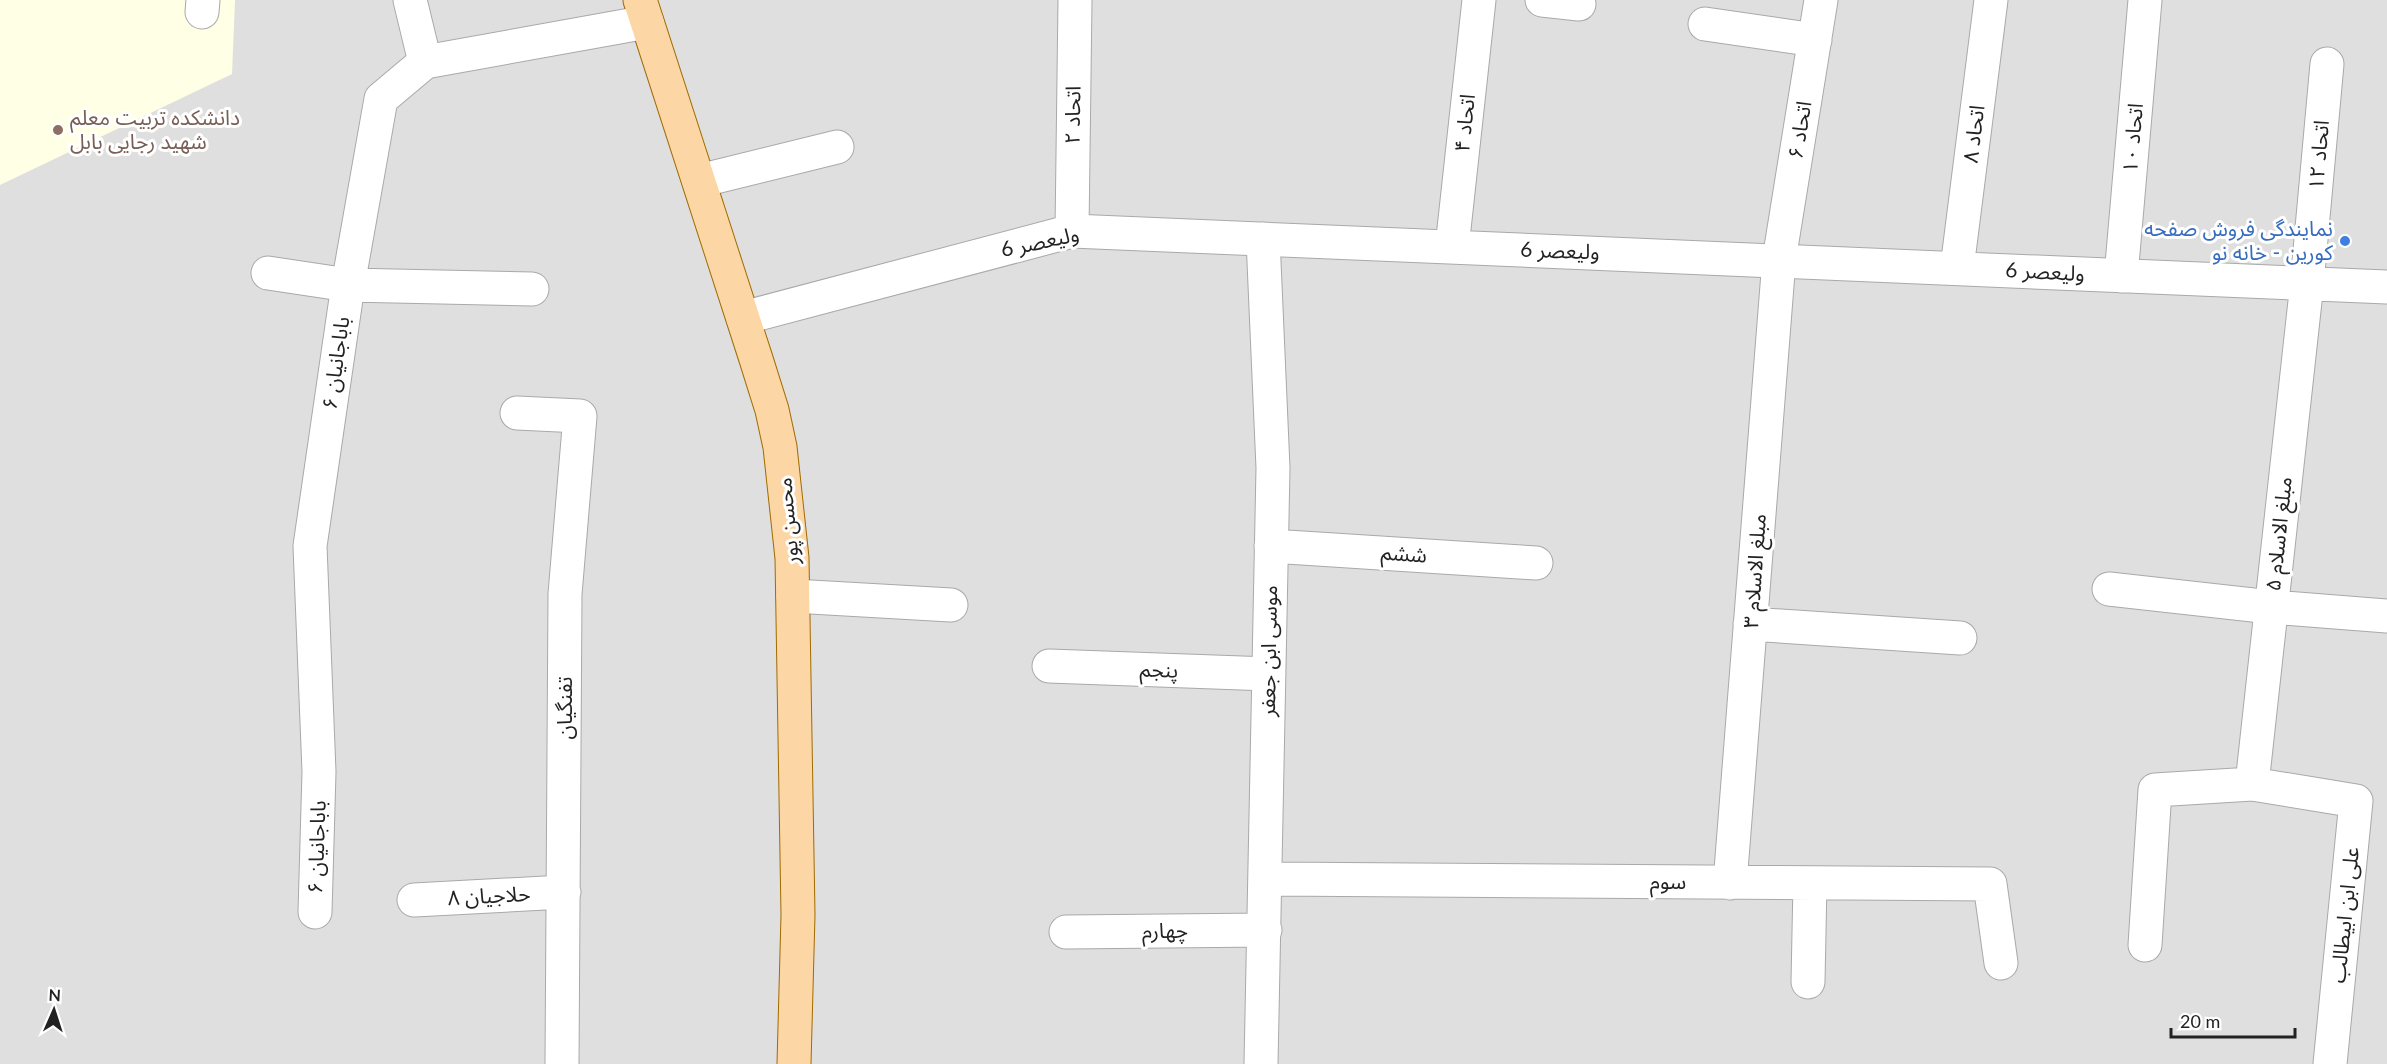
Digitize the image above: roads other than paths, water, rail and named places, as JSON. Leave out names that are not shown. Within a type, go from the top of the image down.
[{"type":"main road","name":"محسن پور","points":[[643,11],[772,410],[780,447],[790,537],[793,596],[798,915],[794,1064]]},
{"type":"street","points":[[410,0],[425,62]]},
{"type":"street","name":"اتحاد ۲","points":[[1072,231],[1075,0]]},
{"type":"street","name":"اتحاد ۴","points":[[1452,247],[1479,0]]},
{"type":"street","points":[[1542,0],[1578,4]]},
{"type":"street","name":"اتحاد ۶","points":[[1779,260],[1821,0]]},
{"type":"street","name":"اتحاد ۸","points":[[1957,268],[1992,0]]},
{"type":"street","name":"اتحاد ۱۰","points":[[2121,276],[2145,0]]},
{"type":"street","name":"باباجانیان ۶","points":[[315,912],[319,772],[310,546],[348,285],[381,99],[425,62],[643,11]]},
{"type":"street","points":[[1705,24],[1815,40]]},
{"type":"street","name":"اتحاد ۱۲","points":[[2307,283],[2327,64]]},
{"type":"street","points":[[699,181],[837,147]]},
{"type":"street","name":"ولیعصر 6","points":[[743,318],[1072,231],[2387,287]]},
{"type":"street","name":"موسی ابن جعفر","points":[[1262,1064],[1273,468],[1263,239]]},
{"type":"street","name":"مبلغ الاسلام ۳","points":[[1730,883],[1779,260]]},
{"type":"street","points":[[268,273],[348,285],[532,289]]},
{"type":"street","name":"مبلغ الاسلام ۵","points":[[2252,784],[2307,283]]},
{"type":"street","name":"تفنگیان","points":[[517,413],[580,416],[565,594],[562,1064]]},
{"type":"street","name":"ششم","points":[[1271,546],[1536,563]]},
{"type":"street","points":[[2109,589],[2271,607],[2387,615]]},
{"type":"street","points":[[793,596],[951,605]]},
{"type":"street","points":[[1750,624],[1960,638]]},
{"type":"street","name":"پنجم","points":[[1049,666],[1269,674]]},
{"type":"street","points":[[2145,945],[2156,790],[2252,784]]},
{"type":"street","name":"علی ابن ابیطالب","points":[[2252,784],[2356,801],[2330,1064]]},
{"type":"street","name":"سوم","points":[[1266,879],[1990,884],[2001,963]]},
{"type":"street","points":[[1808,982],[1810,883]]},
{"type":"street","name":"حلاجیان ۸","points":[[414,900],[564,892]]},
{"type":"street","name":"چهارم","points":[[1066,932],[1265,930]]},
{"type":"place","name":"دانشکده تربیت معلم شهید رجایی بابل","points":[[58,130]]},
{"type":"place","name":"نمایندگی فروش صفحه کورین - خانه نو","points":[[2345,241]]}]
